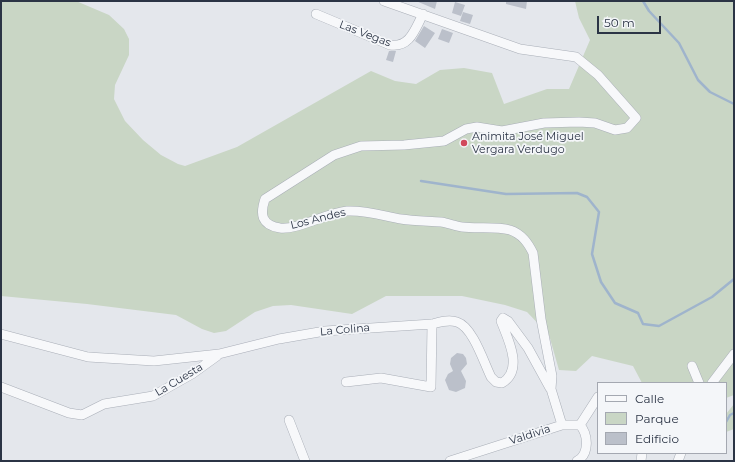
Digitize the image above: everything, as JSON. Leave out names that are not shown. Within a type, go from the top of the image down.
[{"type":"street","points":[[384,1],[423,14]]},
{"type":"street","name":"Las Vegas","points":[[316,14],[390,45],[399,46],[408,41],[423,14]]},
{"type":"street","name":"Los Andes","points":[[423,14],[520,49],[576,57],[598,75],[636,118],[627,128],[615,130],[595,123],[579,122],[544,123],[502,131],[477,127],[466,129],[444,141],[404,145],[361,146],[334,155],[264,199],[261,210],[263,218],[268,224],[280,228],[291,227],[334,213],[349,211],[365,212],[402,219],[443,222],[462,227],[511,230],[521,236],[529,244],[533,253],[541,319],[551,370],[551,389],[562,425]]},
{"type":"street","name":"La Colina","points":[[1,334],[88,357],[110,360],[176,360],[220,354],[259,343],[302,334],[349,329],[432,324],[447,321],[457,322],[465,327],[471,334],[491,377],[496,382],[502,383],[510,374],[513,362],[509,341],[501,321],[502,318],[505,318],[538,363],[551,389]]},
{"type":"street","points":[[346,382],[381,378],[431,387],[432,324]]},
{"type":"street","name":"La Cuesta","points":[[1,387],[70,413],[82,415],[104,404],[153,396],[192,374],[220,354]]},
{"type":"street","points":[[713,382],[734,354]]},
{"type":"street","points":[[692,366],[699,382]]},
{"type":"street","points":[[577,461],[580,459],[585,450],[587,439],[585,431],[580,425],[597,399]]},
{"type":"street","points":[[289,420],[305,461]]},
{"type":"street","name":"Valdivia","points":[[450,461],[562,425],[580,425]]},
{"type":"green space","points":[[1,1],[76,1],[109,15],[124,29],[129,39],[129,55],[115,85],[114,99],[125,121],[143,140],[161,155],[185,166],[237,147],[371,71],[395,81],[416,84],[440,70],[464,68],[492,73],[504,104],[547,89],[569,89],[590,40],[579,18],[575,1],[734,1],[734,395],[727,398],[727,382],[641,382],[633,366],[592,356],[576,371],[559,370],[549,335],[527,312],[505,305],[462,296],[386,296],[352,314],[291,305],[273,306],[255,312],[226,331],[214,333],[202,329],[176,315],[87,304],[1,296]]},
{"type":"green space","points":[[734,404],[734,429],[727,432],[727,413]]},
{"type":"building","points":[[416,1],[437,1],[435,9]]},
{"type":"building","points":[[506,1],[527,1],[526,9],[506,4]]},
{"type":"building","points":[[455,2],[465,5],[461,16],[452,13]]},
{"type":"building","points":[[463,12],[473,15],[470,24],[460,21]]},
{"type":"building","points":[[424,26],[435,33],[425,48],[415,41]]},
{"type":"building","points":[[442,29],[453,33],[449,43],[438,39]]},
{"type":"building","points":[[389,51],[396,51],[393,62],[386,60]]},
{"type":"building","points":[[457,353],[463,354],[466,358],[467,364],[461,371],[466,381],[465,388],[456,392],[449,390],[445,380],[448,374],[453,371],[450,364],[451,358]]},
{"type":"waterway","points":[[643,1],[649,11],[679,43],[698,80],[710,92],[734,104]]},
{"type":"waterway","points":[[421,181],[506,194],[577,193],[587,197],[599,212],[592,254],[601,282],[615,303],[638,313],[643,324],[659,326],[712,297],[734,279]]},
{"type":"waterway","points":[[727,420],[730,415],[734,413]]},
{"type":"place","name":"Animita José Miguel Vergara Verdugo","points":[[464,143]]}]
